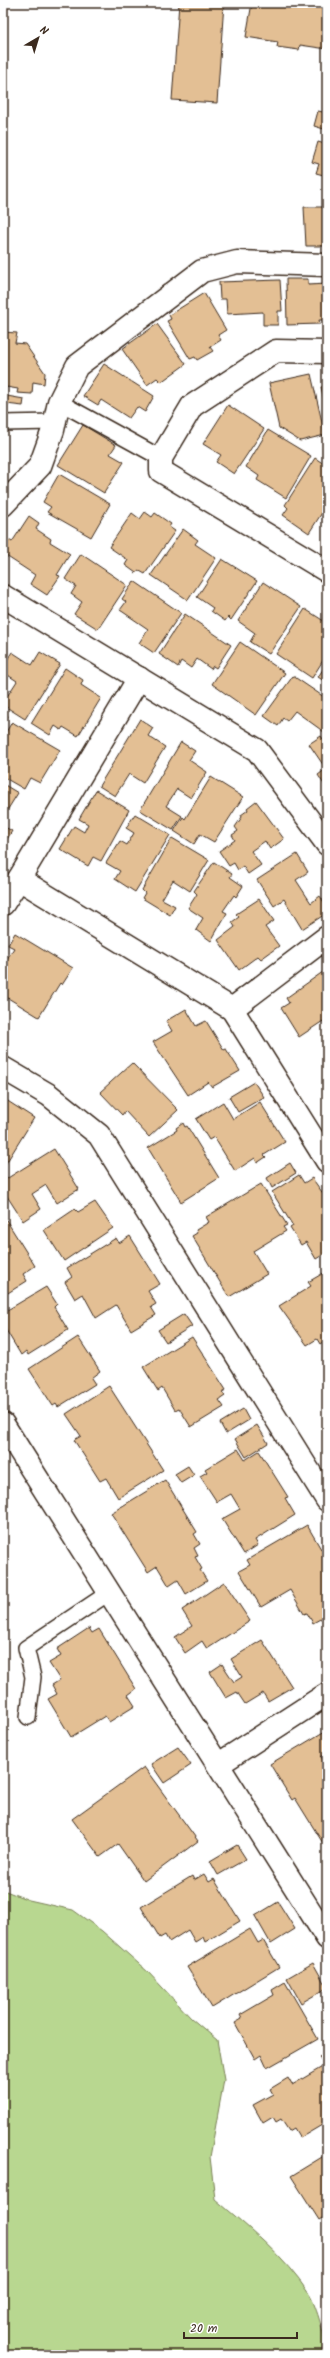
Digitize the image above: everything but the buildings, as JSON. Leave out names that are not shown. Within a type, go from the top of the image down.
[{"type":"street","points":[[3,505],[40,466],[57,412],[77,366],[202,272],[237,262],[327,265]]},
{"type":"street","points":[[327,352],[276,351],[192,406],[161,458],[161,471],[327,571]]},
{"type":"street","points":[[3,596],[257,750],[327,844]]},
{"type":"street","points":[[3,904],[139,678]]},
{"type":"street","points":[[19,879],[232,1009],[327,1161]]},
{"type":"street","points":[[232,1009],[327,937]]},
{"type":"street","points":[[3,1068],[49,1095],[99,1135],[327,1500]]},
{"type":"street","points":[[3,1424],[219,1764],[327,1938]]},
{"type":"street","points":[[219,1764],[327,1694]]},
{"type":"lane","points":[[3,422],[57,412],[161,458]]},
{"type":"lane","points":[[28,1717],[33,1677],[26,1648],[110,1592]]},
{"type":"green space","points":[[3,1890],[29,1900],[73,1910],[102,1931],[148,1972],[191,2018],[217,2040],[224,2080],[210,2157],[215,2199],[265,2243],[289,2267],[299,2280],[315,2306],[327,2349],[327,2355],[3,2355]]}]
